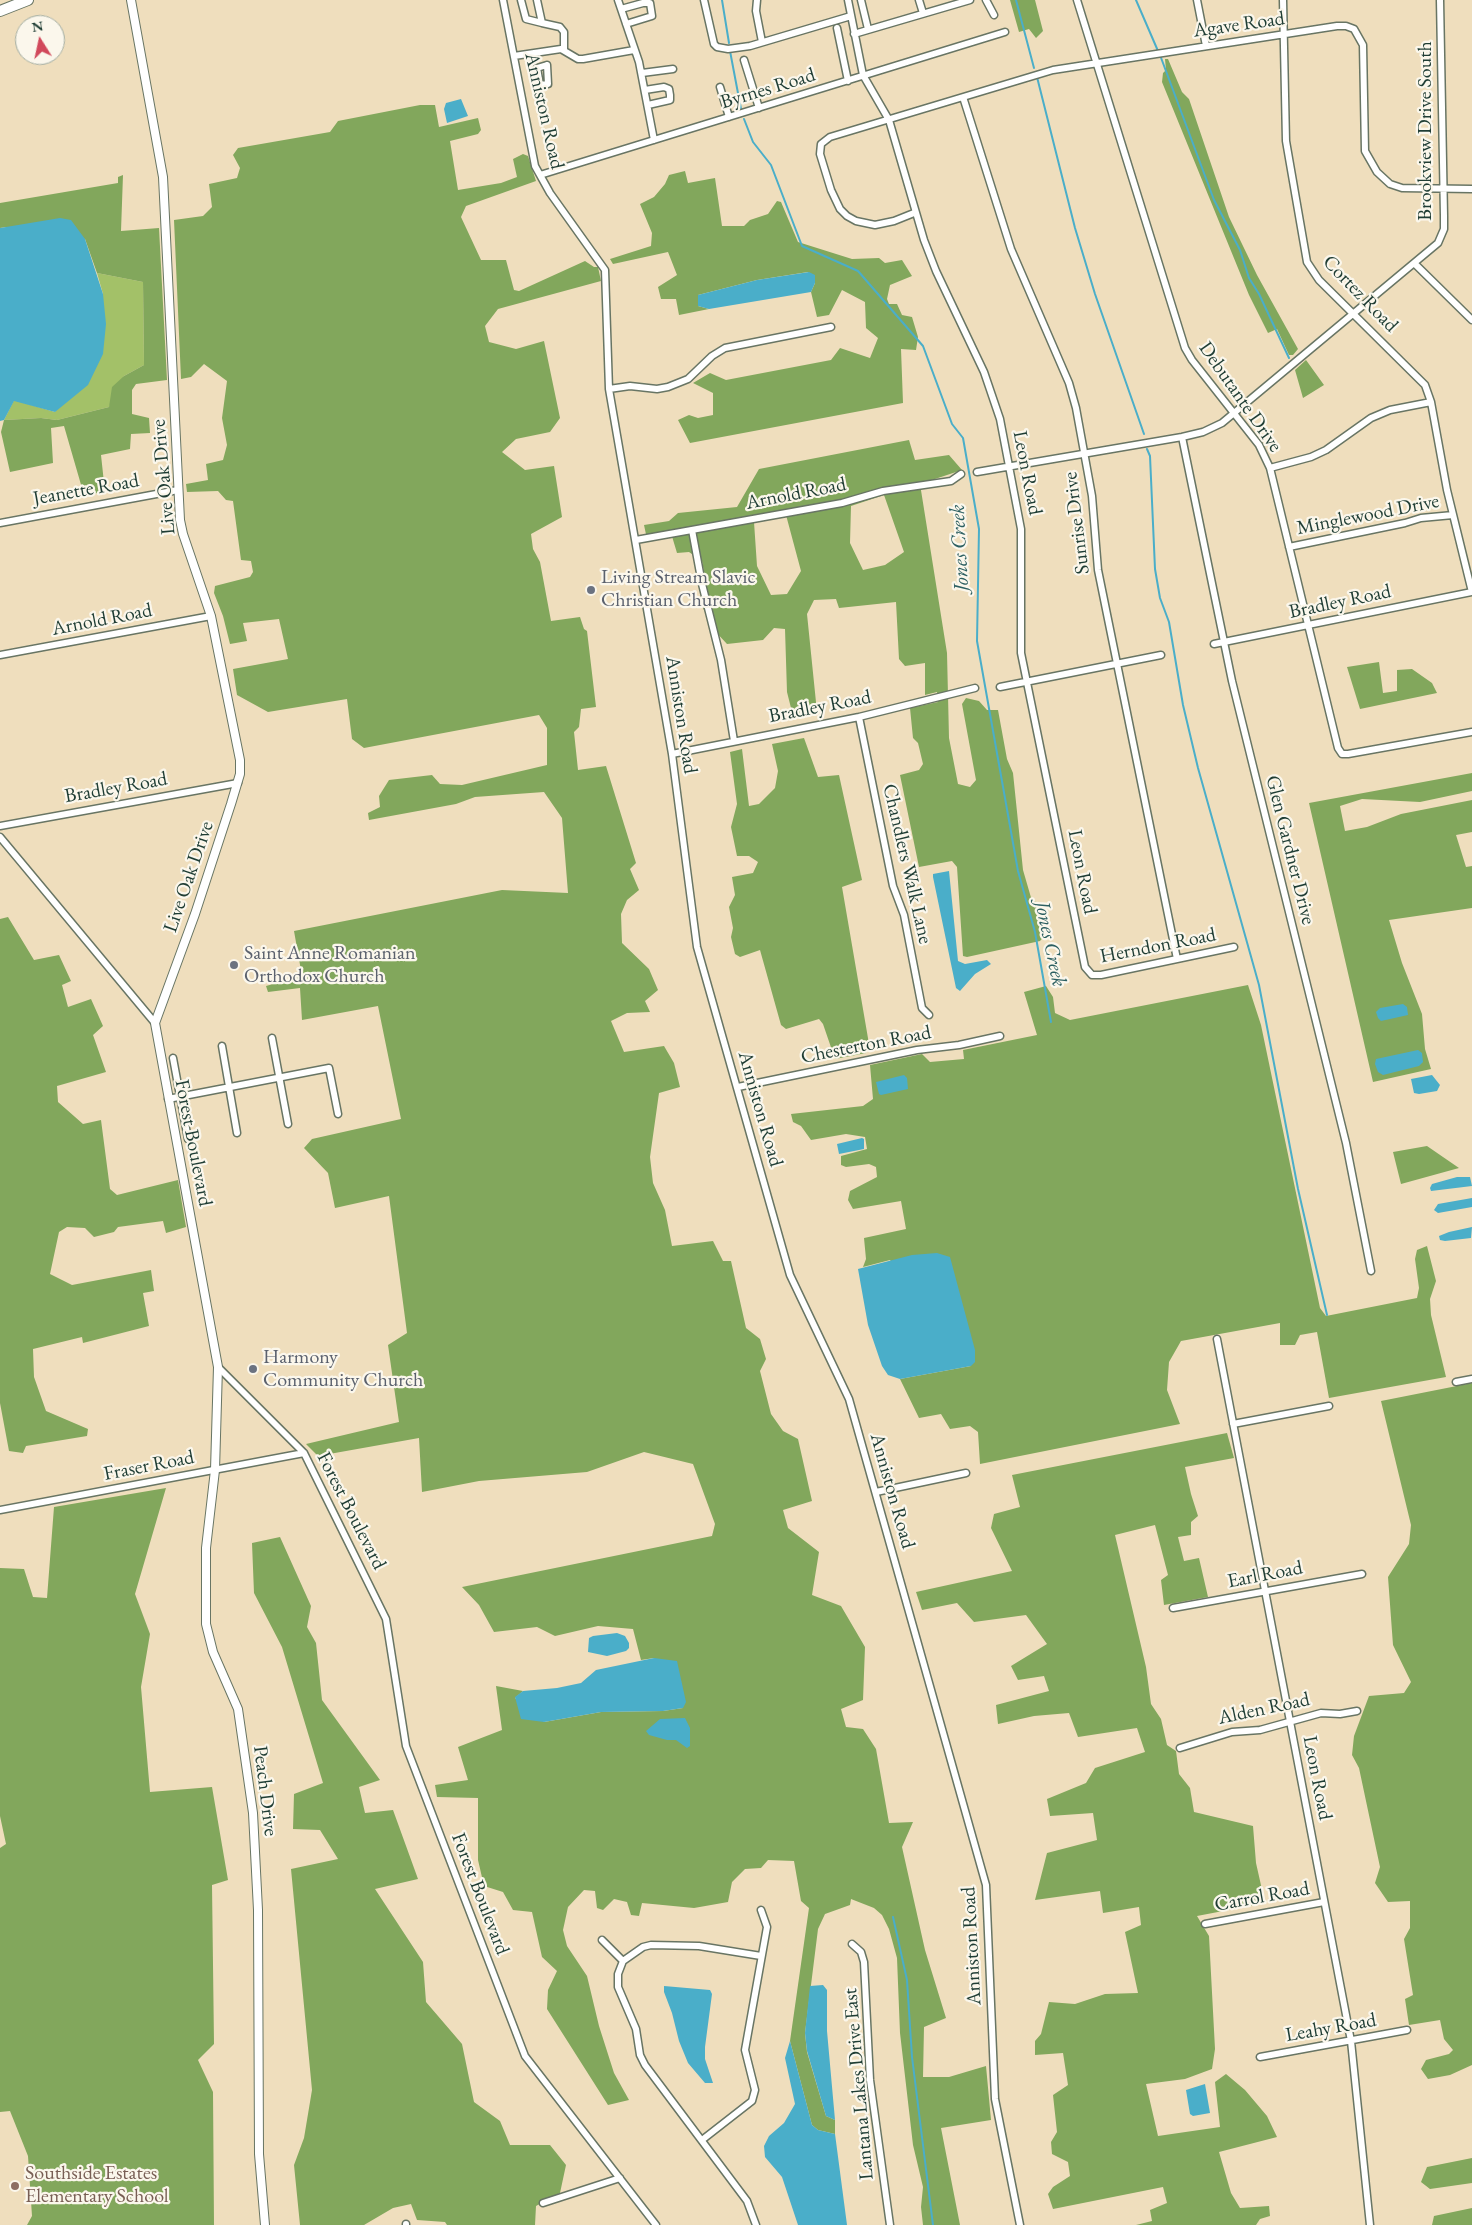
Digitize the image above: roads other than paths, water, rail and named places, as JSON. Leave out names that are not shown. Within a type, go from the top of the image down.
[{"type":"highway","points":[[0,11],[28,0]]},
{"type":"main road","name":"Live Oak Drive","points":[[132,0],[163,178],[178,490],[183,534],[211,616],[240,760],[238,782],[195,914],[154,1023]]},
{"type":"main road","name":"Forest Boulevard","points":[[154,1023],[218,1367]]},
{"type":"main road","name":"Peach Drive","points":[[218,1367],[215,1470],[206,1548],[206,1624],[213,1652],[238,1709],[255,1831],[258,1919],[259,2154],[266,2225]]},
{"type":"street","name":"Anniston Road","points":[[503,0],[536,166],[550,194],[605,270],[609,389],[672,754],[694,933],[790,1275],[849,1399],[986,1885],[995,2099],[1020,2225]]},
{"type":"street","points":[[521,0],[526,19],[560,27],[564,32],[564,50]]},
{"type":"street","points":[[537,0],[542,23]]},
{"type":"street","points":[[618,0],[642,72],[654,140]]},
{"type":"street","points":[[704,0],[712,39],[717,47],[728,49],[762,42],[851,16]]},
{"type":"street","points":[[757,0],[756,10],[762,42]]},
{"type":"street","name":"Leon Road","points":[[848,0],[863,75],[889,120],[914,204],[914,213],[936,271],[984,372],[1000,419],[1021,529],[1020,643],[1085,967],[1089,973]]},
{"type":"street","points":[[861,0],[868,30]]},
{"type":"street","points":[[919,0],[923,13]]},
{"type":"street","points":[[854,34],[970,0]]},
{"type":"street","points":[[986,0],[994,15]]},
{"type":"street","name":"Debutante Drive","points":[[1076,0],[1181,338],[1192,360],[1258,445],[1270,468],[1338,748],[1342,754],[1348,754],[1472,732]]},
{"type":"street","points":[[1197,0],[1206,46]]},
{"type":"street","name":"Cortez Road","points":[[1283,0],[1286,141],[1304,248],[1313,273],[1425,384],[1431,402],[1453,515],[1472,592]]},
{"type":"street","name":"Brookview Drive South","points":[[1010,465],[1182,436],[1214,427],[1415,264],[1438,243],[1442,234],[1444,189],[1440,0]]},
{"type":"street","points":[[621,9],[650,3],[652,16],[626,24]]},
{"type":"street","name":"Agave Road","points":[[914,213],[882,225],[865,224],[847,216],[835,200],[819,148],[824,140],[1053,70],[1337,26],[1346,26],[1354,29],[1363,45],[1364,136],[1370,163],[1390,184],[1413,190],[1472,189]]},
{"type":"street","points":[[837,28],[848,81]]},
{"type":"street","name":"Byrnes Road","points":[[540,175],[1005,32]]},
{"type":"street","points":[[514,56],[564,50],[578,59],[583,59],[634,50]]},
{"type":"street","points":[[544,51],[547,65]]},
{"type":"street","points":[[744,60],[759,108]]},
{"type":"street","points":[[642,72],[673,69]]},
{"type":"street","points":[[645,90],[664,87],[669,89],[670,100],[648,105]]},
{"type":"street","points":[[720,87],[729,117]]},
{"type":"street","name":"Sunrise Drive","points":[[963,97],[1011,249],[1068,382],[1085,453],[1092,496],[1098,570],[1176,959]]},
{"type":"street","points":[[1415,264],[1472,320]]},
{"type":"street","points":[[609,389],[630,386],[668,387],[688,379],[712,356],[725,348],[831,327]]},
{"type":"street","points":[[1270,468],[1311,457],[1326,450],[1371,418],[1390,410],[1431,402]]},
{"type":"street","name":"Glen Gardner Drive","points":[[1182,436],[1232,681],[1346,1143],[1371,1271]]},
{"type":"street","points":[[977,472],[1010,465]]},
{"type":"street","name":"Arnold Road","points":[[636,540],[842,502],[884,491],[951,480],[961,474]]},
{"type":"street","name":"Jeanette Road","points":[[0,523],[178,490]]},
{"type":"street","name":"Minglewood Drive","points":[[1289,547],[1421,518],[1453,515]]},
{"type":"street","points":[[692,530],[702,584],[721,660],[734,741]]},
{"type":"street","name":"Bradley Road","points":[[1214,644],[1472,592]]},
{"type":"street","name":"Arnold Road","points":[[0,655],[211,616]]},
{"type":"street","points":[[1000,687],[1161,656]]},
{"type":"street","name":"Bradley Road","points":[[672,754],[859,717],[975,688]]},
{"type":"street","name":"Chandlers Walk Lane","points":[[859,717],[892,886],[904,915],[922,1008],[929,1015]]},
{"type":"street","name":"Bradley Road","points":[[0,826],[238,782]]},
{"type":"street","name":"Forest Boulevard","points":[[0,837],[154,1023]]},
{"type":"street","name":"Herndon Road","points":[[1089,973],[1101,975],[1234,948]]},
{"type":"street","name":"Chesterton Road","points":[[738,1087],[916,1050],[959,1045],[1000,1036]]},
{"type":"street","points":[[272,1038],[288,1124]]},
{"type":"street","points":[[222,1046],[237,1133]]},
{"type":"street","points":[[173,1058],[188,1139]]},
{"type":"street","points":[[168,1099],[329,1068],[338,1114]]},
{"type":"street","name":"Leon Road","points":[[1217,1339],[1351,2041],[1370,2225]]},
{"type":"street","name":"Forest Boulevard","points":[[218,1367],[304,1453],[386,1619],[406,1746],[525,2056],[656,2225]]},
{"type":"street","points":[[1456,1382],[1472,1379]]},
{"type":"street","points":[[1233,1424],[1329,1406]]},
{"type":"street","name":"Fraser Road","points":[[0,1510],[304,1453]]},
{"type":"street","points":[[876,1492],[966,1473]]},
{"type":"street","name":"Earl Road","points":[[1173,1608],[1362,1574]]},
{"type":"street","name":"Alden Road","points":[[1180,1748],[1232,1732],[1260,1730],[1321,1713],[1340,1714],[1357,1711]]},
{"type":"street","name":"Carrol Road","points":[[1206,1924],[1324,1902]]},
{"type":"street","points":[[702,2140],[752,2102],[755,2090],[745,2050],[767,1927],[761,1910]]},
{"type":"street","points":[[602,1940],[623,1961]]},
{"type":"street","name":"Lantana Lakes Drive East","points":[[852,1944],[862,1952],[864,1962],[870,2080],[890,2225]]},
{"type":"street","points":[[756,2225],[747,2201],[645,2065],[636,2029],[618,1988],[618,1974],[623,1961],[635,1951],[651,1945],[699,1946],[761,1956]]},
{"type":"street","name":"Leahy Road","points":[[1260,2057],[1408,2030]]},
{"type":"street","points":[[543,2203],[620,2178]]},
{"type":"water","points":[[461,99],[468,116],[447,123],[444,109],[446,103]]},
{"type":"water","points":[[60,218],[71,220],[85,239],[103,294],[106,324],[103,354],[88,385],[55,412],[14,401],[4,420],[0,421],[0,228]]},
{"type":"water","points":[[809,272],[815,275],[815,283],[811,292],[709,309],[698,306],[698,295],[757,280]]},
{"type":"water","points":[[949,871],[958,961],[965,964],[987,960],[991,964],[975,974],[960,991],[956,988],[933,877],[933,874]]},
{"type":"water","points":[[1403,1004],[1407,1007],[1408,1015],[1381,1021],[1378,1018],[1376,1012],[1380,1008]]},
{"type":"water","points":[[1418,1050],[1422,1053],[1423,1062],[1419,1066],[1383,1075],[1378,1072],[1375,1064],[1376,1059]]},
{"type":"water","points":[[904,1075],[907,1078],[908,1089],[879,1094],[876,1082]]},
{"type":"water","points":[[1432,1075],[1440,1085],[1437,1091],[1414,1093],[1411,1079]]},
{"type":"water","points":[[864,1139],[864,1149],[839,1154],[837,1144]]},
{"type":"water","points":[[1457,1177],[1470,1177],[1472,1186],[1431,1191],[1432,1184]]},
{"type":"water","points":[[1472,1198],[1472,1207],[1438,1213],[1434,1210],[1438,1204]]},
{"type":"water","points":[[1472,1227],[1471,1238],[1440,1240],[1439,1236]]},
{"type":"water","points":[[937,1253],[950,1257],[975,1350],[975,1362],[971,1366],[900,1379],[888,1375],[882,1366],[868,1325],[858,1269],[912,1255]]},
{"type":"water","points":[[617,1633],[625,1636],[629,1643],[629,1648],[626,1651],[607,1656],[588,1652],[589,1638]]},
{"type":"water","points":[[654,1658],[677,1661],[686,1702],[683,1708],[663,1711],[601,1712],[544,1722],[521,1719],[515,1697],[523,1691],[557,1688],[581,1683],[596,1670]]},
{"type":"water","points":[[685,1718],[690,1728],[690,1746],[687,1748],[676,1740],[667,1740],[649,1735],[646,1731],[660,1719]]},
{"type":"water","points":[[823,1985],[827,1990],[827,2031],[835,2120],[826,2116],[807,2051],[805,2033],[810,1986]]},
{"type":"water","points":[[664,1986],[710,1990],[712,1994],[705,2059],[713,2083],[705,2083],[688,2063],[679,2041],[672,2013],[664,1992]]},
{"type":"water","points":[[790,2041],[812,2125],[818,2130],[835,2134],[847,2225],[798,2225],[782,2177],[765,2157],[764,2146],[769,2136],[784,2123],[795,2104],[785,2058]]},
{"type":"water","points":[[1205,2084],[1210,2113],[1193,2116],[1190,2114],[1186,2090]]},
{"type":"waterway","name":"Jones Creek","points":[[722,0],[729,43]]},
{"type":"waterway","points":[[1016,0],[1034,68]]},
{"type":"waterway","points":[[1136,0],[1158,51]]},
{"type":"waterway","name":"Jones Creek","points":[[730,51],[741,109]]},
{"type":"waterway","points":[[1160,55],[1214,200],[1240,250],[1249,278],[1259,294],[1289,358]]},
{"type":"waterway","points":[[1037,77],[1075,228],[1095,294],[1144,434]]},
{"type":"waterway","name":"Jones Creek","points":[[744,119],[753,142],[771,165],[802,246],[858,271],[923,346],[952,424],[963,438],[979,529],[977,641],[1018,871],[1035,932],[1051,1022]]},
{"type":"waterway","points":[[1147,449],[1150,456],[1155,569],[1160,598],[1169,622],[1183,705],[1198,768],[1259,985],[1298,1189],[1327,1315]]},
{"type":"waterway","points":[[893,1917],[907,1980],[912,2057],[933,2225]]},
{"type":"place","name":"Living Stream Slavic Christian Church","points":[[591,590]]},
{"type":"place","name":"Saint Anne Romanian Orthodox Church","points":[[234,965]]},
{"type":"place","name":"Harmony Community Church","points":[[253,1369]]},
{"type":"place","name":"Southside Estates Elementary School","points":[[15,2186]]}]
